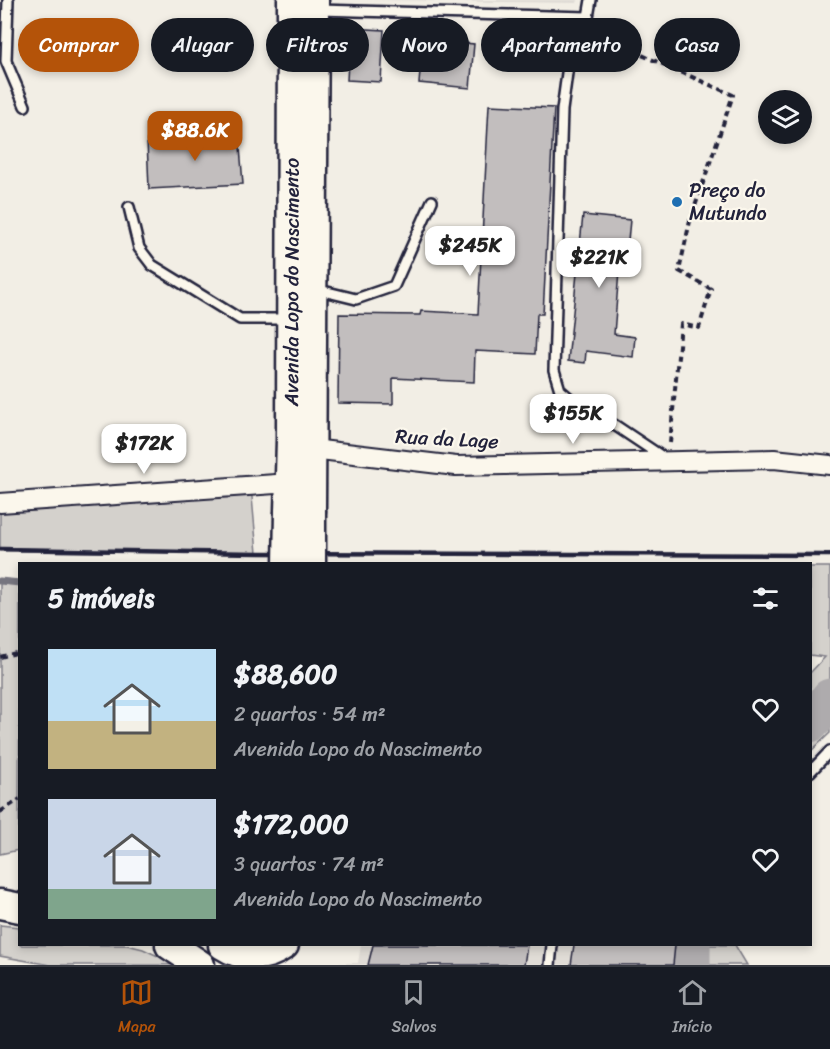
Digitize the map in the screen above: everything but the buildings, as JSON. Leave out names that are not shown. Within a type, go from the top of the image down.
[{"type":"main road","name":"Avenida Lopo do Nascimento","points":[[288,562],[312,449],[312,288],[306,3]]},
{"type":"main road","name":"Avenida Lopo do Nascimento","points":[[306,3],[291,319],[290,483],[300,511],[311,562]]},
{"type":"main road","points":[[0,902],[18,898]]},
{"type":"main road","points":[[0,902],[18,907]]},
{"type":"main road","points":[[172,946],[200,965]]},
{"type":"main road","points":[[233,954],[262,955],[283,946]]},
{"type":"main road","points":[[294,965],[295,946]]},
{"type":"street","name":"Rua da Lage","points":[[312,449],[456,466],[774,459],[830,465]]},
{"type":"street","points":[[0,502],[290,483]]},
{"type":"lane","points":[[8,0],[6,61],[24,106]]},
{"type":"lane","points":[[306,3],[588,17],[591,0]]},
{"type":"lane","points":[[567,72],[562,110],[554,370],[560,390],[574,402],[616,426],[668,462]]},
{"type":"lane","points":[[312,288],[356,299],[394,286],[432,201]]},
{"type":"lane","points":[[129,207],[139,248],[152,265],[240,319],[291,319]]},
{"type":"lane","points":[[812,770],[830,751]]},
{"type":"lane","points":[[550,965],[552,946]]},
{"type":"path","points":[[642,55],[733,95],[690,221],[679,271],[711,289],[699,328],[681,324],[668,462]]},
{"type":"path","points":[[0,657],[18,652]]},
{"type":"path","points":[[0,812],[18,800]]},
{"type":"shaded area","points":[[364,0],[578,0],[577,3]]},
{"type":"shaded area","points":[[251,486],[257,553],[0,551],[0,503]]},
{"type":"shaded area","points":[[812,567],[830,567],[830,733],[812,750],[812,671],[825,657],[812,655]]},
{"type":"shaded area","points":[[0,581],[18,583],[18,850],[0,854]]},
{"type":"shaded area","points":[[0,925],[18,927],[18,946],[131,946],[143,949],[177,965],[50,965],[0,956]]},
{"type":"shaded area","points":[[361,946],[682,946],[679,965],[339,965],[339,963],[358,963]]},
{"type":"shaded area","points":[[682,946],[736,946],[747,965],[679,965]]},
{"type":"waterway","points":[[0,581],[18,583]]},
{"type":"waterway","points":[[812,721],[830,698]]},
{"type":"waterway","points":[[691,946],[691,965]]},
{"type":"railway","points":[[0,549],[257,553],[830,555]]},
{"type":"place","name":"Preço do Mutundo","points":[[677,202]]}]
